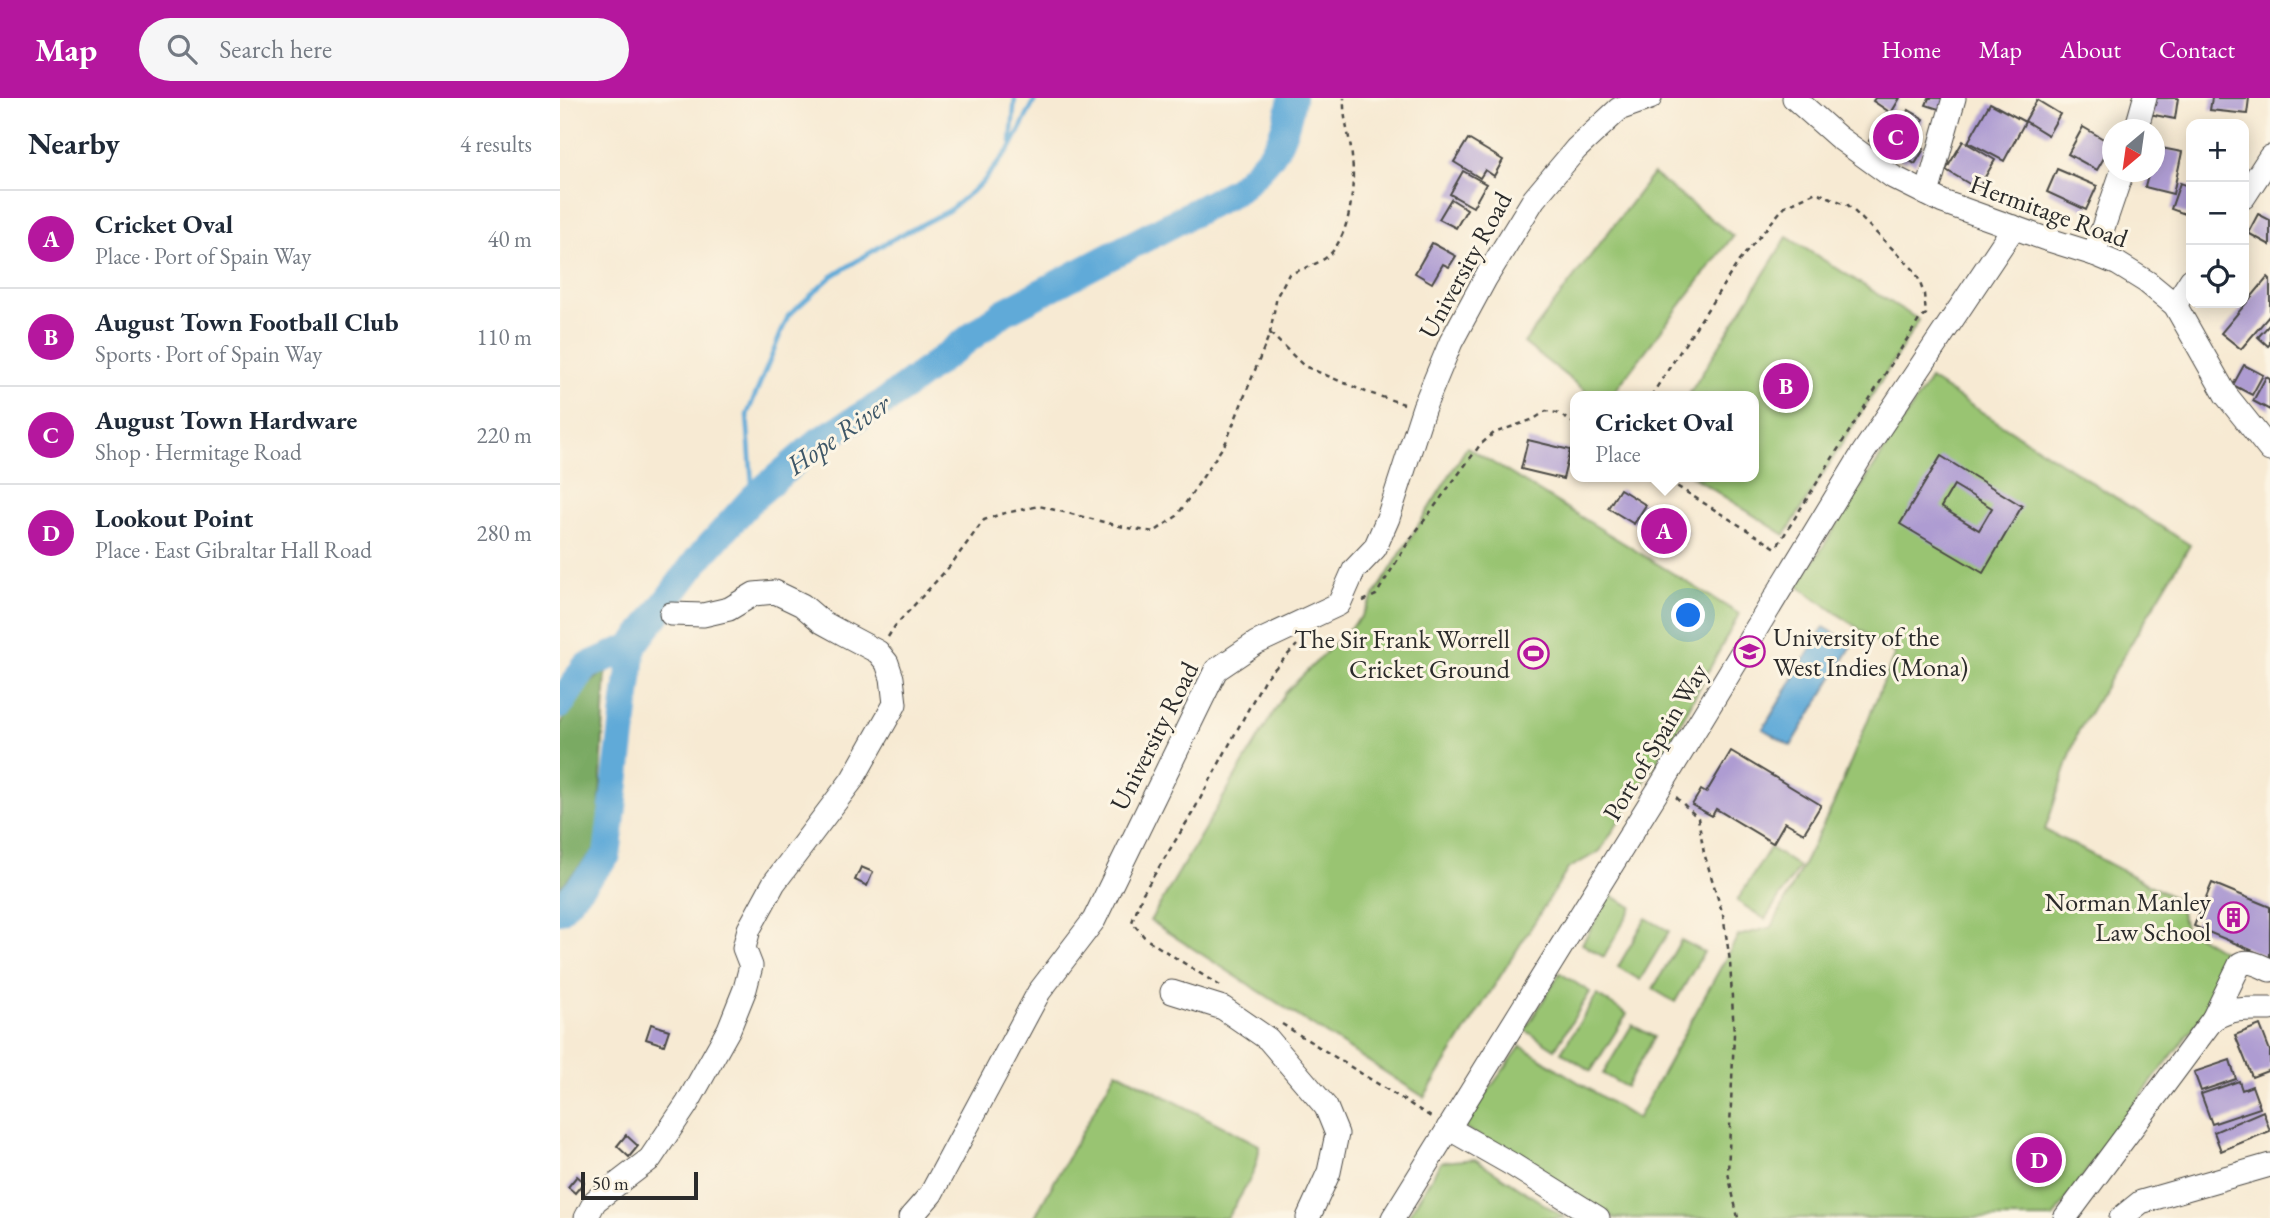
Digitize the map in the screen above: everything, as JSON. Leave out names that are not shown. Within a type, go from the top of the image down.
[{"type":"street","name":"University Road","points":[[910,1218],[931,1194],[1039,992],[1094,920],[1216,670],[1256,643],[1339,604],[1354,570],[1375,548],[1388,518],[1424,407],[1456,331],[1534,199],[1576,149],[1619,109],[1650,98]]},
{"type":"street","name":"Hermitage Road","points":[[1794,98],[1838,137],[1893,177],[1943,202],[2094,254],[2118,264],[2147,282],[2175,305],[2226,396],[2270,450]]},
{"type":"street","points":[[1927,194],[1954,98]]},
{"type":"street","points":[[2139,119],[2145,98]]},
{"type":"street","points":[[2249,189],[2270,157]]},
{"type":"street","points":[[2094,254],[2119,182]]},
{"type":"street","name":"Port of Spain Way","points":[[1393,1218],[1863,453],[2014,227]]},
{"type":"street","points":[[2175,305],[2186,288]]},
{"type":"street","points":[[586,1218],[596,1201],[650,1159],[687,1104],[729,1029],[745,989],[751,966],[744,948],[748,929],[774,883],[852,780],[895,704],[890,670],[878,652],[822,622],[802,606],[775,592],[754,594],[729,609],[703,615],[671,614]]},
{"type":"street","points":[[2065,1218],[2213,1019],[2240,964],[2251,962],[2270,970]]},
{"type":"street","points":[[1172,992],[1223,1008],[1268,1039],[1326,1107],[1337,1134],[1329,1172],[1308,1218]]},
{"type":"street","points":[[2213,1019],[2238,1009],[2270,1009]]},
{"type":"street","points":[[1448,1128],[1598,1218]]},
{"type":"street","points":[[2121,1218],[2141,1202],[2270,1165]]},
{"type":"path","points":[[878,652],[895,626],[950,566],[984,520],[1039,506],[1154,532],[1177,516],[1226,442],[1270,334],[1277,296],[1289,274],[1310,266],[1331,253],[1344,230],[1351,208],[1352,157],[1343,116],[1344,98]]},
{"type":"path","points":[[1654,391],[1739,261],[1785,206],[1816,192],[1847,205],[1916,272],[1924,294],[1926,314],[1919,320],[1776,548],[1670,482]]},
{"type":"path","points":[[1270,334],[1304,366],[1366,393],[1424,407]]},
{"type":"path","points":[[1354,605],[1376,595],[1409,541],[1480,445],[1494,433],[1534,419],[1546,411],[1570,421]]},
{"type":"path","points":[[1228,990],[1146,939],[1132,922],[1143,893],[1193,812],[1264,680],[1302,640]]},
{"type":"path","points":[[1665,779],[1679,802],[1698,818],[1704,853],[1723,915],[1730,961],[1734,1034],[1728,1173],[1738,1218]]},
{"type":"path","points":[[1274,1019],[1448,1128]]},
{"type":"green space","points":[[1653,174],[1733,236],[1615,391],[1586,391],[1524,343]]},
{"type":"green space","points":[[1787,237],[1919,320],[1785,535],[1701,482],[1759,482],[1759,391],[1691,391]]},
{"type":"green space","points":[[1930,379],[2190,545],[2078,732],[2045,830],[2178,900],[2185,928],[2224,952],[2208,1008],[2130,1110],[2053,1218],[1615,1218],[1462,1126],[1521,1046],[1637,1119],[1738,936],[1772,927],[1833,805],[1895,654],[1798,586]]},
{"type":"green space","points":[[1467,447],[1739,614],[1674,735],[1600,851],[1568,869],[1424,1097],[1150,921],[1285,693],[1361,617]]},
{"type":"green space","points":[[606,670],[598,846],[560,888],[560,725],[578,693]]},
{"type":"green space","points":[[1770,848],[1799,867],[1765,919],[1737,901]]},
{"type":"green space","points":[[1610,895],[1632,907],[1604,957],[1582,944]]},
{"type":"green space","points":[[1646,918],[1669,931],[1640,980],[1618,967]]},
{"type":"green space","points":[[1681,940],[1704,952],[1675,1002],[1653,989]]},
{"type":"green space","points":[[1560,973],[1590,992],[1555,1049],[1525,1030]]},
{"type":"green space","points":[[1597,995],[1627,1014],[1591,1071],[1561,1052]]},
{"type":"green space","points":[[1632,1025],[1654,1037],[1626,1087],[1603,1074]]},
{"type":"green space","points":[[1116,1071],[1259,1145],[1253,1173],[1227,1218],[1034,1218]]},
{"type":"green space","points":[[1475,1159],[1565,1218],[1407,1218],[1441,1162]]},
{"type":"water","points":[[1824,627],[1853,644],[1791,746],[1763,729]]},
{"type":"building","points":[[1875,98],[1900,98],[1891,113],[1873,101]]},
{"type":"building","points":[[1929,98],[1950,98],[1945,111],[1926,105]]},
{"type":"building","points":[[2152,98],[2178,98],[2175,119],[2149,114]]},
{"type":"building","points":[[2212,98],[2249,98],[2247,114],[2210,110]]},
{"type":"building","points":[[2037,100],[2060,114],[2048,135],[2025,121]]},
{"type":"building","points":[[1990,103],[2025,122],[2004,161],[1968,142]]},
{"type":"building","points":[[1909,110],[1924,119],[1917,131],[1922,133],[1916,144],[1924,149],[1915,164],[1907,159],[1905,162],[1869,141],[1886,113],[1902,122]]},
{"type":"building","points":[[2083,127],[2102,138],[2102,161],[2097,170],[2068,154]]},
{"type":"building","points":[[1468,139],[1503,160],[1494,176],[1485,170],[1480,178],[1454,162]]},
{"type":"building","points":[[1963,141],[1995,160],[1978,189],[1946,170]]},
{"type":"building","points":[[2165,149],[2182,152],[2173,194],[2145,187],[2146,182],[2165,182]]},
{"type":"building","points":[[2057,169],[2097,186],[2086,210],[2047,192]]},
{"type":"building","points":[[1463,171],[1486,184],[1473,207],[1450,194]]},
{"type":"building","points":[[2180,183],[2186,185],[2186,214],[2171,209]]},
{"type":"building","points":[[1451,199],[1467,209],[1456,228],[1439,219]]},
{"type":"building","points":[[2258,214],[2270,220],[2270,245],[2249,234]]},
{"type":"building","points":[[1432,243],[1456,256],[1449,267],[1443,264],[1432,283],[1415,273]]},
{"type":"building","points":[[2268,277],[2270,315],[2241,349],[2221,333],[2242,308],[2249,308],[2249,300]]},
{"type":"building","points":[[2270,324],[2270,344],[2268,346],[2258,337]]},
{"type":"building","points":[[2244,365],[2263,375],[2252,395],[2233,385]]},
{"type":"building","points":[[2266,377],[2270,379],[2270,410],[2253,401]]},
{"type":"building","points":[[1528,440],[1570,450],[1563,479],[1521,469]]},
{"type":"building","points":[[1941,456],[2022,506],[1983,573],[1900,524]],"holes":[[[1954,485],[1992,508],[1979,530],[1941,507]]]},
{"type":"building","points":[[1620,489],[1646,505],[1634,524],[1608,508]]},
{"type":"building","points":[[1652,509],[1688,532],[1675,553],[1639,530]]},
{"type":"building","points":[[1731,751],[1821,805],[1804,833],[1785,822],[1773,843],[1716,809],[1712,816],[1692,805],[1701,790],[1706,793]]},
{"type":"building","points":[[861,867],[873,872],[867,886],[855,880]]},
{"type":"building","name":"Norman Manley Law School","points":[[2212,883],[2270,907],[2270,958],[2194,926]]},
{"type":"building","points":[[651,1024],[669,1030],[664,1045],[646,1039]]},
{"type":"building","points":[[2260,1025],[2270,1051],[2270,1070],[2252,1077],[2235,1035]]},
{"type":"building","points":[[2230,1060],[2236,1079],[2201,1091],[2194,1072]]},
{"type":"building","points":[[2239,1081],[2242,1090],[2252,1086],[2260,1108],[2212,1124],[2201,1094]]},
{"type":"building","points":[[2263,1111],[2270,1131],[2221,1151],[2214,1132]]},
{"type":"building","points":[[626,1135],[638,1146],[629,1157],[617,1146]]},
{"type":"building","points":[[2038,1152],[2045,1155],[2046,1163],[2040,1168],[2033,1165],[2032,1157]]},
{"type":"building","points":[[577,1176],[584,1182],[575,1193],[568,1187]]},
{"type":"waterway","points":[[1011,142],[1015,98]]},
{"type":"waterway","points":[[753,498],[747,415],[788,316],[831,277],[887,242],[948,211],[982,183],[1011,147],[1036,98]]},
{"type":"waterway","name":"Hope River","points":[[560,910],[607,855],[633,646],[698,559],[753,498],[819,441],[886,401],[1004,312],[1237,190],[1260,169],[1275,150],[1285,128],[1292,98]]},
{"type":"waterway","points":[[560,705],[585,667],[633,646]]},
{"type":"place","name":"August Town Hardware","points":[[1896,137]]},
{"type":"place","name":"August Town Football Club","points":[[1786,386]]},
{"type":"place","name":"Cricket Oval","points":[[1664,531]]},
{"type":"place","name":"University of the West Indies (Mona)","points":[[1750,652]]},
{"type":"place","name":"The Sir Frank Worrell Cricket Ground","points":[[1533,654]]},
{"type":"place","name":"Norman Manley Law School","points":[[2234,917]]},
{"type":"place","name":"Lookout Point","points":[[2039,1160]]}]
